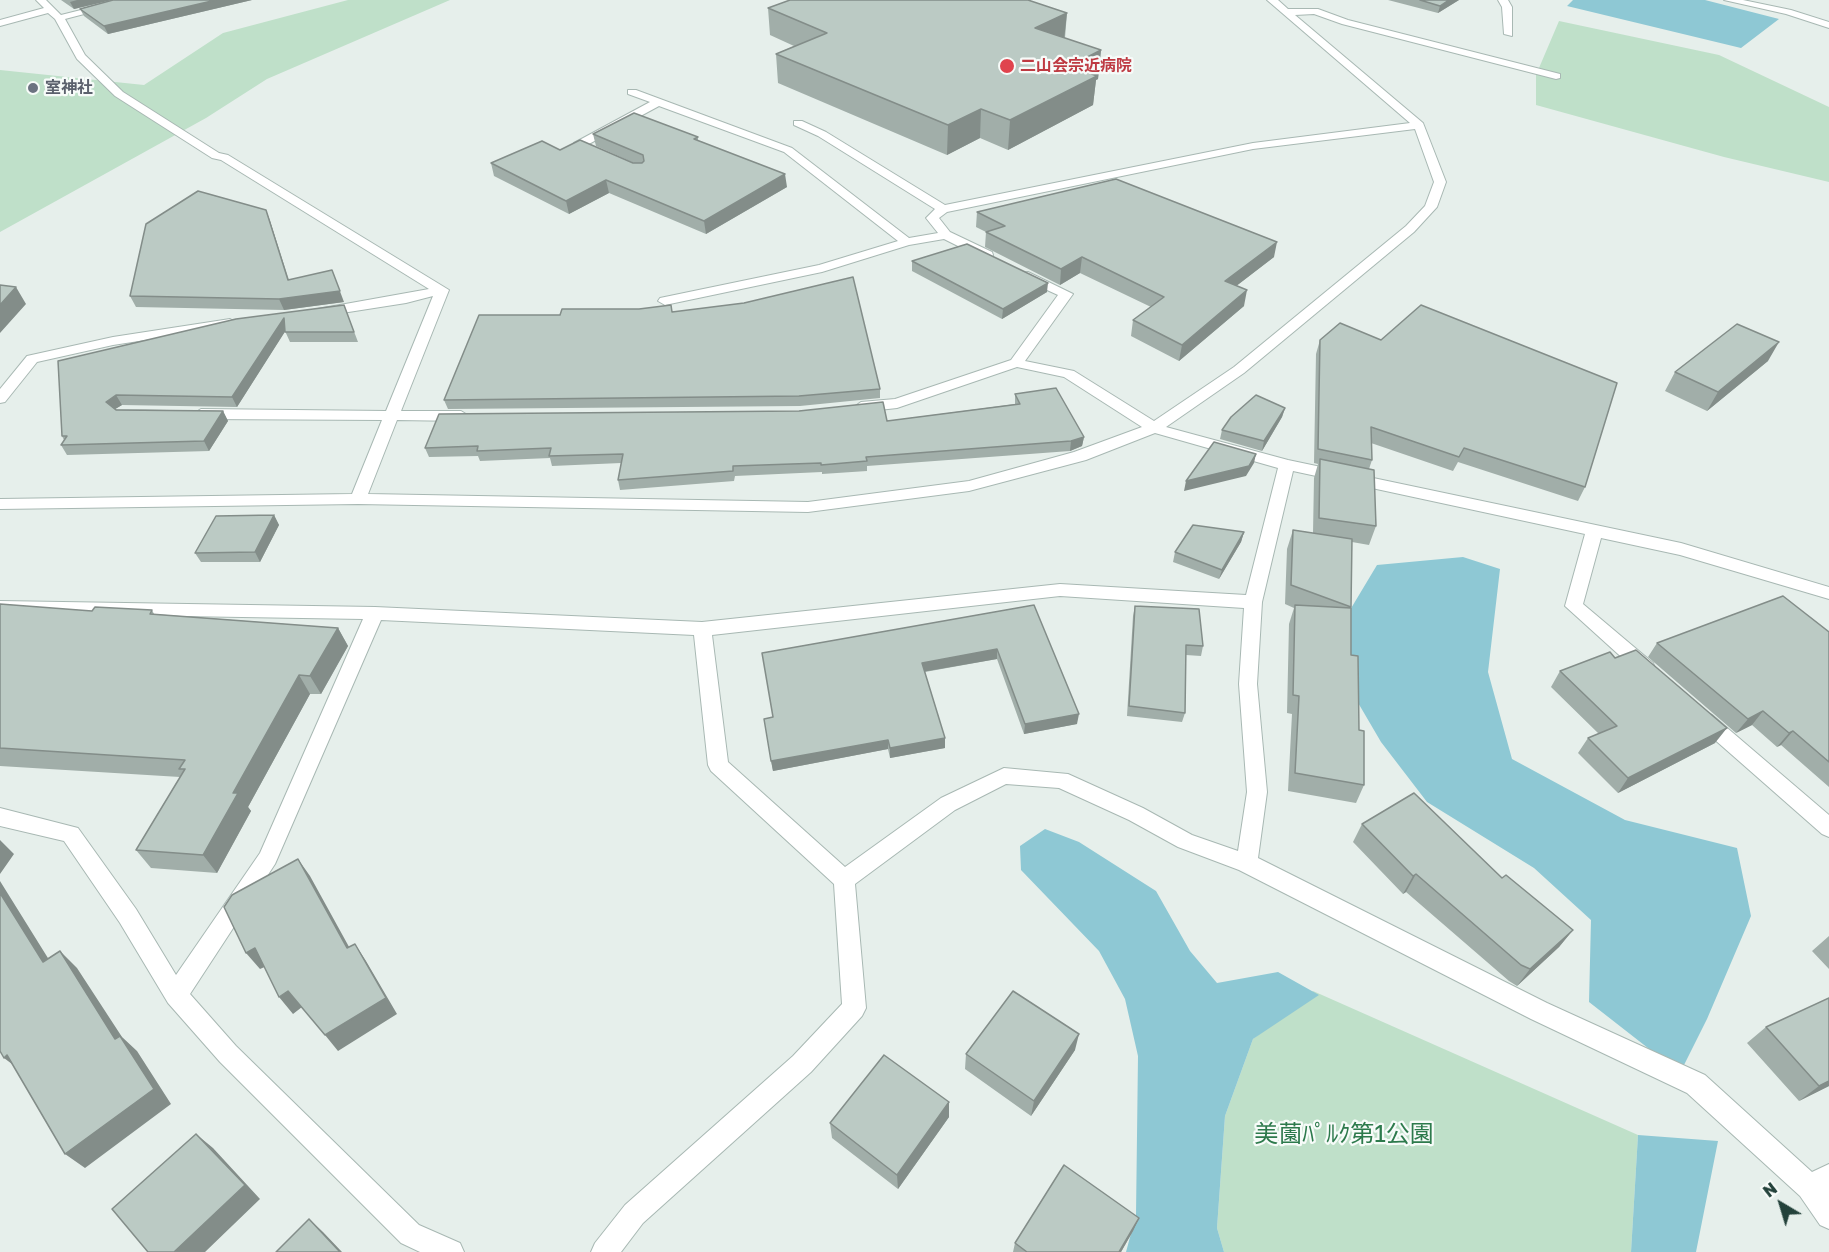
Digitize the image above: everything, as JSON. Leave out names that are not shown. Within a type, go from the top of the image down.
[{"type":"street","points":[[41,0],[59,18],[81,57],[119,94],[216,156],[224,157],[423,281],[442,290]]},
{"type":"street","points":[[59,18],[134,0]]},
{"type":"street","points":[[0,504],[358,499],[808,507],[969,486],[1080,456],[1154,428],[1239,370],[1410,229],[1431,207],[1440,182],[1419,125],[1272,0]]},
{"type":"street","points":[[1503,0],[1507,7],[1509,34]]},
{"type":"street","points":[[1729,0],[1788,12],[1829,25]]},
{"type":"street","points":[[0,23],[52,9]]},
{"type":"street","points":[[1286,12],[1315,11],[1345,22],[1556,76]]},
{"type":"street","points":[[632,92],[788,150],[907,242]]},
{"type":"street","points":[[609,158],[578,145],[658,102]]},
{"type":"street","points":[[798,123],[822,134],[943,209]]},
{"type":"street","points":[[996,260],[946,235],[932,218],[943,209],[1253,146],[1419,125]]},
{"type":"street","points":[[665,301],[822,268],[907,242],[946,235]]},
{"type":"street","points":[[1016,270],[1066,294],[1016,363]]},
{"type":"street","points":[[304,314],[406,299],[442,290]]},
{"type":"street","points":[[358,499],[442,290]]},
{"type":"street","points":[[0,399],[32,359],[113,341],[249,321]]},
{"type":"street","points":[[843,408],[897,403],[1016,363],[1069,374],[1154,428],[1287,465],[1681,549],[1821,591],[1829,602]]},
{"type":"street","points":[[180,413],[391,417],[472,416]]},
{"type":"street","points":[[1247,863],[1257,792],[1248,684],[1253,602],[1287,465]]},
{"type":"street","points":[[1594,531],[1574,606],[1662,682]]},
{"type":"street","points":[[0,607],[375,613],[702,629],[1060,590],[1253,602]]},
{"type":"street","points":[[176,995],[268,858],[375,613]]},
{"type":"street","points":[[604,1252],[634,1214],[802,1064],[854,1008],[844,880],[718,765],[702,629]]},
{"type":"street","points":[[1688,705],[1829,828]]},
{"type":"street","points":[[844,880],[948,804],[1004,776],[1061,780],[1136,814],[1185,841],[1247,863],[1539,1011],[1696,1084],[1819,1182],[1829,1216]]},
{"type":"street","points":[[0,818],[71,834],[128,916],[176,995],[228,1054],[410,1234],[451,1252]]},
{"type":"green space","points":[[348,0],[450,0],[267,79],[206,118],[0,232],[0,70],[144,85],[223,33]]},
{"type":"green space","points":[[1559,21],[1719,55],[1829,107],[1829,182],[1724,157],[1536,105],[1536,75]]},
{"type":"green space","name":"美薗ﾊﾟﾙｸ第1公園","points":[[1313,991],[1638,1135],[1631,1252],[1224,1252],[1217,1228],[1225,1116],[1253,1039]]},
{"type":"water","points":[[1573,0],[1705,0],[1779,19],[1741,48],[1567,6]]},
{"type":"water","points":[[1463,557],[1500,569],[1488,672],[1512,759],[1625,820],[1737,848],[1751,916],[1707,1019],[1680,1073],[1589,1002],[1591,920],[1534,868],[1427,802],[1381,742],[1350,689],[1344,620],[1377,565]]},
{"type":"water","points":[[1045,829],[1079,842],[1156,891],[1190,951],[1217,983],[1278,972],[1319,995],[1253,1039],[1225,1116],[1217,1228],[1224,1252],[1126,1252],[1136,1215],[1138,1056],[1125,999],[1099,951],[1021,870],[1020,846]]},
{"type":"water","points":[[1638,1135],[1718,1141],[1696,1252],[1631,1252]]},
{"type":"building","points":[[113,0],[216,0],[104,26],[80,9]]},
{"type":"building","points":[[790,0],[1028,0],[1067,13],[1035,28],[1101,50],[1070,66],[1097,76],[1010,120],[981,109],[948,125],[776,54],[827,33],[768,8]]},
{"type":"building","points":[[1420,0],[1449,0],[1440,6]]},
{"type":"building","points":[[634,113],[785,174],[704,221],[606,180],[566,201],[491,163],[542,141],[560,150],[580,140],[633,163],[642,163],[643,155],[593,134]]},
{"type":"building","points":[[1116,179],[1277,242],[1225,281],[1247,290],[1182,345],[1133,320],[1164,297],[1082,257],[1061,269],[986,232],[1005,226],[977,212]]},
{"type":"building","points":[[198,191],[266,210],[288,280],[332,270],[340,291],[279,299],[130,296],[146,224]]},
{"type":"building","points":[[967,244],[1048,283],[1003,309],[912,261]]},
{"type":"building","points":[[853,277],[880,389],[799,396],[444,400],[479,315],[560,315],[562,309],[639,309],[671,305],[672,312],[744,303]]},
{"type":"building","points":[[0,285],[16,287],[0,305]]},
{"type":"building","points":[[344,305],[354,332],[285,332],[284,318],[232,397],[116,395],[106,402],[116,410],[223,411],[204,441],[61,445],[67,436],[62,436],[58,361],[236,319]]},
{"type":"building","points":[[1421,305],[1617,383],[1585,487],[1464,448],[1459,457],[1371,427],[1372,460],[1318,449],[1320,340],[1340,323],[1381,340]]},
{"type":"building","points":[[1737,324],[1779,342],[1718,392],[1675,372]]},
{"type":"building","points":[[1056,388],[1084,437],[1071,441],[866,457],[867,461],[821,465],[821,463],[733,466],[733,471],[618,480],[623,454],[549,456],[551,448],[477,451],[478,446],[425,448],[439,414],[799,411],[883,402],[887,421],[1020,404],[1015,394]]},
{"type":"building","points":[[1256,395],[1285,408],[1264,441],[1222,430],[1231,417]]},
{"type":"building","points":[[1214,442],[1256,454],[1249,466],[1186,481]]},
{"type":"building","points":[[1320,459],[1374,470],[1376,526],[1319,518]]},
{"type":"building","points":[[274,515],[255,552],[195,553],[216,516]]},
{"type":"building","points":[[1193,525],[1244,532],[1222,570],[1175,552]]},
{"type":"building","points":[[1293,530],[1352,539],[1351,607],[1291,585]]},
{"type":"building","points":[[1783,596],[1829,632],[1829,762],[1793,731],[1789,733],[1763,711],[1748,719],[1657,643]]},
{"type":"building","points":[[0,604],[92,611],[95,607],[152,610],[150,614],[338,628],[310,676],[299,675],[233,793],[238,793],[203,855],[136,850],[185,769],[179,769],[185,760],[0,748]]},
{"type":"building","points":[[1034,605],[1079,714],[1025,724],[997,649],[922,663],[945,738],[890,748],[888,740],[771,761],[764,719],[773,717],[762,653]]},
{"type":"building","points":[[1295,605],[1351,608],[1351,655],[1358,656],[1359,730],[1364,731],[1364,785],[1295,773],[1299,696],[1293,695]]},
{"type":"building","points":[[1135,606],[1199,609],[1203,646],[1186,645],[1185,713],[1129,706]]},
{"type":"building","points":[[1636,650],[1727,728],[1628,778],[1588,738],[1617,726],[1560,671],[1610,652],[1615,658]]},
{"type":"building","points":[[1414,793],[1502,878],[1506,875],[1573,930],[1530,969],[1521,965],[1416,874],[1413,876],[1362,824]]},
{"type":"building","points":[[298,859],[347,948],[355,944],[386,998],[325,1035],[288,991],[279,997],[255,948],[246,953],[224,907],[232,895]]},
{"type":"building","points":[[0,893],[43,962],[60,951],[115,1039],[120,1036],[154,1089],[65,1154],[7,1055],[4,1058],[0,1051]]},
{"type":"building","points":[[1013,991],[1079,1034],[1034,1101],[966,1054]]},
{"type":"building","points":[[1829,998],[1829,1081],[1819,1086],[1766,1027]]},
{"type":"building","points":[[884,1055],[949,1102],[897,1175],[830,1123]]},
{"type":"building","points":[[196,1134],[245,1185],[174,1252],[148,1252],[112,1209]]},
{"type":"building","points":[[1064,1165],[1139,1218],[1119,1252],[1027,1252],[1015,1243]]},
{"type":"building","points":[[309,1219],[340,1252],[276,1252]]},
{"type":"place","name":"二山会宗近病院","points":[[1007,66]]},
{"type":"place","name":"室神社","points":[[33,88]]}]
